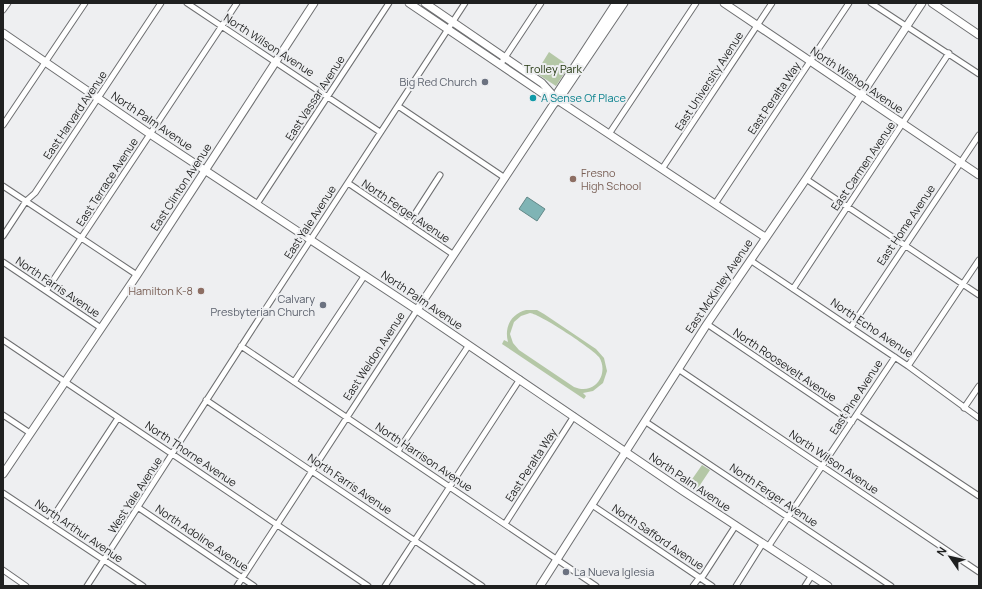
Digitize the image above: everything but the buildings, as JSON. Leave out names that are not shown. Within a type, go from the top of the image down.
[{"type":"main road","name":"East Clinton Avenue","points":[[3,474],[137,274],[314,3]]},
{"type":"main road","points":[[409,3],[548,97],[554,98],[765,238]]},
{"type":"main road","points":[[425,3],[547,87],[554,98]]},
{"type":"main road","name":"East Weldon Avenue","points":[[417,310],[505,178],[554,98],[562,95],[616,3]]},
{"type":"main road","name":"East Weldon Avenue","points":[[596,39],[624,3]]},
{"type":"main road","name":"North Wishon Avenue","points":[[724,3],[979,175]]},
{"type":"main road","name":"East McKinley Avenue","points":[[540,586],[627,452],[707,324],[806,179],[922,3]]},
{"type":"main road","points":[[932,3],[979,35]]},
{"type":"main road","name":"North Palm Avenue","points":[[3,33],[150,134],[365,275],[736,526],[828,586]]},
{"type":"street","points":[[3,10],[8,3]]},
{"type":"street","points":[[3,125],[84,3]]},
{"type":"street","name":"East Harvard Avenue","points":[[3,236],[26,202],[35,193],[161,3]]},
{"type":"street","name":"North Wilson Avenue","points":[[187,3],[380,132]]},
{"type":"street","name":"East Terrace Avenue","points":[[46,291],[237,3]]},
{"type":"street","name":"East Vassar Avenue","points":[[257,204],[329,97],[389,3]]},
{"type":"street","name":"East Yale Avenue","points":[[173,454],[310,239],[465,3]]},
{"type":"street","points":[[500,65],[541,3]]},
{"type":"street","points":[[609,134],[696,3]]},
{"type":"street","name":"East University Avenue","points":[[662,169],[772,3]]},
{"type":"street","name":"East Peralta Way","points":[[715,204],[849,3]]},
{"type":"street","points":[[871,3],[979,74]]},
{"type":"street","name":"East Carmen Avenue","points":[[793,289],[949,53]]},
{"type":"street","points":[[398,106],[505,178]]},
{"type":"street","name":"East Home Avenue","points":[[851,327],[979,134]]},
{"type":"street","points":[[408,224],[440,175]]},
{"type":"street","points":[[806,179],[979,295]]},
{"type":"street","name":"North Ferger Avenue","points":[[348,183],[454,255]]},
{"type":"street","points":[[3,186],[137,274]]},
{"type":"street","name":"North Echo Avenue","points":[[750,260],[895,357],[979,418]]},
{"type":"street","points":[[908,366],[979,260]]},
{"type":"street","name":"North Farris Avenue","points":[[3,262],[101,328]]},
{"type":"street","points":[[294,382],[365,275]]},
{"type":"street","name":"East Weldon Avenue","points":[[237,586],[417,310]]},
{"type":"street","name":"North Roosevelt Avenue","points":[[707,324],[852,422]]},
{"type":"street","name":"North Thorne Avenue","points":[[3,340],[368,586]]},
{"type":"street","points":[[398,451],[469,345]]},
{"type":"street","name":"North Harrison Avenue","points":[[241,346],[596,586]]},
{"type":"street","name":"East Pine Avenue","points":[[736,586],[765,545],[789,517],[895,357]]},
{"type":"street","name":"North Wilson Avenue","points":[[678,369],[979,572]]},
{"type":"street","points":[[385,586],[520,379]]},
{"type":"street","points":[[964,408],[979,386]]},
{"type":"street","name":"North Farris Avenue","points":[[206,400],[482,586]]},
{"type":"street","points":[[857,414],[979,496]]},
{"type":"street","points":[[3,415],[30,433]]},
{"type":"street","name":"East Peralta Way","points":[[505,524],[574,416]]},
{"type":"street","points":[[49,523],[118,418]]},
{"type":"street","name":"North Ferger Avenue","points":[[646,422],[891,586]]},
{"type":"street","name":"West Yale Avenue","points":[[87,586],[173,454]]},
{"type":"street","name":"North Arthur Avenue","points":[[3,493],[143,586]]},
{"type":"street","name":"North Safford Avenue","points":[[592,505],[712,586]]},
{"type":"street","name":"North Adoline Avenue","points":[[139,508],[254,586]]},
{"type":"street","points":[[693,586],[699,578],[703,576],[736,526]]},
{"type":"street","points":[[3,570],[26,586]]},
{"type":"street","points":[[805,586],[812,575]]},
{"type":"green space","name":"Trolley Park","points":[[549,52],[569,66],[556,86],[536,73]]},
{"type":"green space","points":[[526,310],[537,310],[596,349],[604,358],[607,371],[603,383],[593,391],[583,393],[586,396],[584,399],[502,344],[504,340],[508,342],[507,331],[510,322],[521,312]],"holes":[[[530,313],[566,332],[599,357],[602,364],[602,372],[600,379],[595,385],[585,389],[574,387],[519,350],[513,343],[510,334],[514,322],[521,316]]]},
{"type":"green space","points":[[702,465],[710,470],[696,491],[688,485]]},
{"type":"water","points":[[527,197],[545,209],[537,221],[519,209]]},
{"type":"place","name":"Big Red Church","points":[[485,82]]},
{"type":"place","name":"A Sense Of Place","points":[[533,98]]},
{"type":"place","name":"Fresno High School","points":[[573,179]]},
{"type":"place","name":"Hamilton K-8","points":[[201,291]]},
{"type":"place","name":"Calvary Presbyterian Church","points":[[323,305]]},
{"type":"place","name":"La Nueva Iglesia","points":[[566,572]]}]
